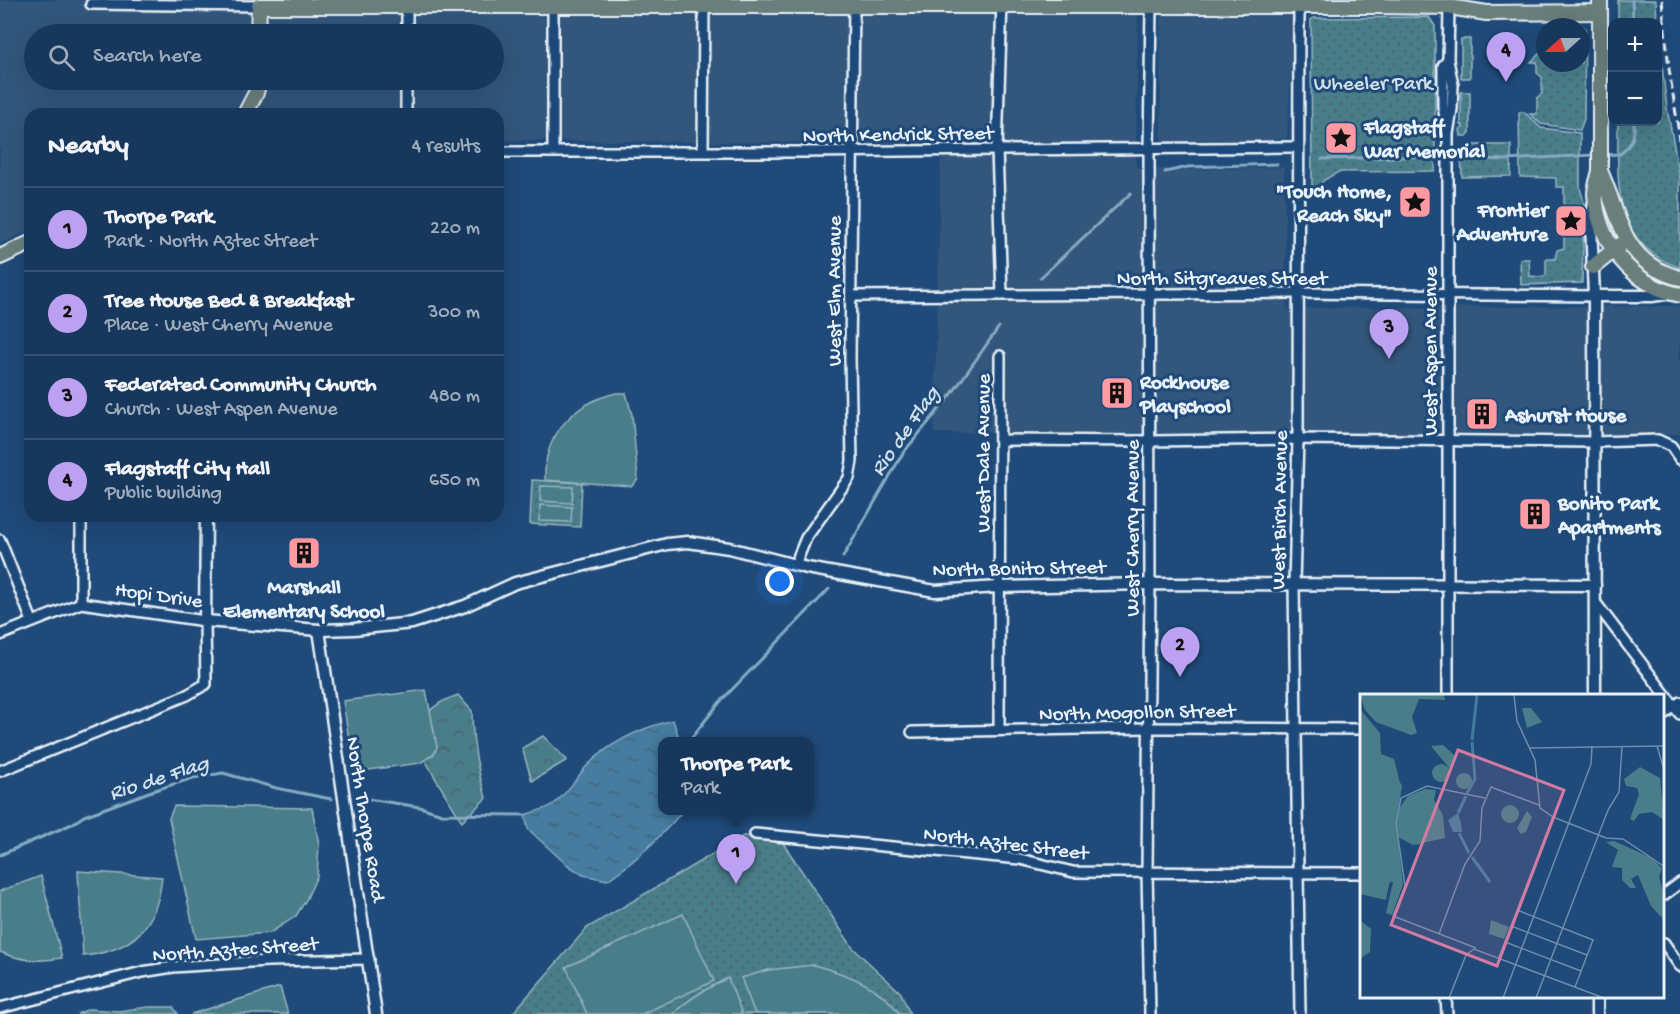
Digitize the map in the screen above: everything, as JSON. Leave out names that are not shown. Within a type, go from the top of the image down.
[{"type":"main road","points":[[258,24],[258,3],[1449,4],[1487,13],[1600,6],[1600,171],[1595,192],[1602,226],[1621,261],[1644,280],[1676,294]]},
{"type":"main road","points":[[248,108],[256,90]]},
{"type":"main road","points":[[1600,171],[1626,240],[1649,264],[1680,278]]},
{"type":"main road","points":[[1593,267],[1626,240]]},
{"type":"main road","points":[[0,257],[24,246]]},
{"type":"street","points":[[91,4],[258,3]]},
{"type":"street","points":[[553,3],[553,152]]},
{"type":"street","points":[[703,151],[704,3]]},
{"type":"street","name":"West Elm Avenue","points":[[795,565],[806,537],[849,478],[852,461],[851,151],[854,3]]},
{"type":"street","points":[[1002,3],[997,149],[1002,295]]},
{"type":"street","name":"West Cherry Avenue","points":[[1150,1014],[1147,872],[1151,3]]},
{"type":"street","name":"West Birch Avenue","points":[[1299,3],[1298,439],[1294,584],[1298,728],[1300,1014]]},
{"type":"street","points":[[407,4],[407,24]]},
{"type":"street","name":"West Aspen Avenue","points":[[1448,694],[1448,134],[1443,106],[1443,66],[1449,60],[1449,4]]},
{"type":"street","points":[[406,90],[406,108]]},
{"type":"street","name":"North Kendrick Street","points":[[504,152],[1149,150],[1298,147]]},
{"type":"street","points":[[1595,192],[1591,223],[1594,296],[1595,694]]},
{"type":"street","name":"North Sitgreaves Street","points":[[851,296],[1299,294],[1594,296]]},
{"type":"street","points":[[1594,296],[1676,294]]},
{"type":"street","name":"West Dale Avenue","points":[[999,730],[1000,356]]},
{"type":"street","points":[[1000,440],[1298,439],[1594,442],[1658,440],[1671,447],[1680,459]]},
{"type":"street","points":[[81,522],[81,603]]},
{"type":"street","points":[[0,771],[187,695],[206,684],[206,522]]},
{"type":"street","points":[[0,540],[32,621]]},
{"type":"street","name":"North Bonito Street","points":[[319,630],[354,629],[420,621],[465,606],[515,583],[667,544],[688,542],[729,548],[795,565],[935,591],[999,587],[1150,584],[1595,585]]},
{"type":"street","points":[[1595,602],[1678,707]]},
{"type":"street","name":"Hopi Drive","points":[[0,634],[81,603],[206,621],[319,630]]},
{"type":"street","name":"North Thorpe Road","points":[[319,630],[376,1014]]},
{"type":"street","name":"North Mogollon Street","points":[[912,732],[1149,728],[1360,729]]},
{"type":"street","name":"North Aztec Street","points":[[755,834],[1020,859],[1073,872],[1360,873]]},
{"type":"street","points":[[1665,894],[1680,883]]},
{"type":"street","points":[[1665,944],[1680,966]]},
{"type":"street","name":"North Aztec Street","points":[[0,1008],[142,972],[173,967],[268,961],[369,959]]},
{"type":"street","points":[[1446,999],[1447,1014]]},
{"type":"shaded area","points":[[0,0],[1138,0],[1136,167],[1178,170],[1284,167],[1287,308],[1678,306],[1680,310],[1680,434],[934,433],[941,144],[504,140],[504,108],[24,108],[24,233],[0,244]]},
{"type":"shaded area","points":[[1160,0],[1295,2],[1287,139],[1161,142]]},
{"type":"green space","points":[[1618,0],[1656,0],[1657,18],[1618,18]]},
{"type":"green space","name":"Wheeler Park","points":[[1429,17],[1435,26],[1435,171],[1338,172],[1324,180],[1312,195],[1311,19]]},
{"type":"green space","points":[[1461,39],[1470,39],[1470,78],[1461,78]]},
{"type":"green space","points":[[1662,65],[1667,108],[1680,178],[1680,268],[1657,257],[1641,243],[1630,227],[1619,188],[1618,126],[1662,126]]},
{"type":"green space","points":[[1585,72],[1584,119],[1580,130],[1541,124],[1530,114],[1537,114],[1537,98],[1542,93],[1542,77],[1537,73]]},
{"type":"green space","points":[[1461,92],[1470,92],[1470,133],[1467,136],[1461,136],[1460,129],[1463,128],[1461,125]]},
{"type":"green space","points":[[1519,112],[1524,112],[1541,128],[1580,133],[1580,188],[1584,202],[1582,283],[1521,285],[1520,259],[1529,259],[1530,276],[1543,277],[1546,275],[1546,259],[1555,259],[1557,250],[1564,248],[1564,187],[1556,187],[1556,178],[1520,177]]},
{"type":"green space","points":[[1471,145],[1484,145],[1486,149],[1487,145],[1511,145],[1511,176],[1462,177],[1461,149],[1471,148]]},
{"type":"green space","points":[[616,393],[626,393],[632,415],[638,479],[632,486],[545,480],[549,449],[564,423],[587,404]]},
{"type":"green space","points":[[532,480],[582,483],[580,527],[530,524]]},
{"type":"green space","points":[[541,486],[573,487],[572,503],[540,501]]},
{"type":"green space","points":[[540,505],[572,507],[571,522],[539,521]]},
{"type":"green space","points":[[426,690],[437,747],[434,754],[420,763],[354,772],[343,701]]},
{"type":"green space","points":[[458,695],[472,711],[476,755],[486,798],[462,822],[423,755],[420,738],[423,721],[433,708]]},
{"type":"green space","points":[[543,736],[567,760],[532,781],[522,748]]},
{"type":"green space","points":[[174,806],[312,808],[319,844],[317,876],[296,916],[270,933],[196,939],[169,818]]},
{"type":"green space","points":[[743,836],[781,840],[853,948],[901,993],[910,1014],[512,1014],[587,928]]},
{"type":"green space","points":[[78,871],[162,877],[155,910],[148,923],[129,942],[116,949],[83,956]]},
{"type":"green space","points":[[41,876],[62,958],[30,960],[0,952],[0,891]]},
{"type":"green space","points":[[683,914],[714,981],[642,1014],[587,1014],[566,967]]},
{"type":"green space","points":[[814,965],[838,972],[872,988],[883,995],[900,1014],[755,1014],[741,978],[768,970]]},
{"type":"green space","points":[[728,978],[742,1014],[673,1014],[692,998]]},
{"type":"green space","points":[[280,987],[288,1014],[191,1014]]},
{"type":"green space","points":[[173,1007],[178,1014],[77,1014],[89,1009],[118,1011]]},
{"type":"water","points":[[673,720],[679,737],[658,737],[658,815],[679,815],[638,857],[607,880],[583,875],[566,864],[528,829],[525,815],[555,803],[594,759],[615,744],[649,727]]},
{"type":"waterway","name":"Rio de Flag","points":[[1632,0],[1633,18]]},
{"type":"waterway","name":"Rio de Flag","points":[[1604,155],[1620,154],[1630,144],[1634,126]]},
{"type":"waterway","name":"Rio de Flag","points":[[1462,158],[1505,160],[1594,155]]},
{"type":"waterway","name":"Rio de Flag","points":[[1322,159],[1436,156]]},
{"type":"waterway","name":"Rio de Flag","points":[[1165,172],[1188,167],[1277,164]]},
{"type":"waterway","name":"Rio de Flag","points":[[1040,278],[1131,193]]},
{"type":"waterway","name":"Rio de Flag","points":[[843,557],[903,453],[951,395],[999,327]]},
{"type":"waterway","name":"Rio de Flag","points":[[692,737],[720,702],[829,589]]},
{"type":"waterway","name":"Rio de Flag","points":[[0,855],[72,824],[84,816],[193,778],[223,773],[276,788],[331,799]]},
{"type":"waterway","name":"Rio de Flag","points":[[355,797],[420,807],[442,814],[525,815]]},
{"type":"railway","points":[[1662,0],[1669,69],[1680,140]]},
{"type":"place","name":"Flagstaff City Hall","points":[[1506,82]]},
{"type":"place","name":"Flagstaff War Memorial","points":[[1341,138]]},
{"type":"place","name":"\"Touch Home, Reach Sky\"","points":[[1415,202]]},
{"type":"place","name":"Frontier Adventure","points":[[1571,221]]},
{"type":"place","name":"Federated Community Church","points":[[1389,359]]},
{"type":"place","name":"Rockhouse Playschool","points":[[1117,393]]},
{"type":"place","name":"Ashurst House","points":[[1482,414]]},
{"type":"place","name":"Bonito Park Apartments","points":[[1535,514]]},
{"type":"place","name":"Marshall Elementary School","points":[[304,553]]},
{"type":"place","name":"Tree House Bed & Breakfast","points":[[1180,677]]},
{"type":"place","name":"Thorpe Park","points":[[736,884]]}]
